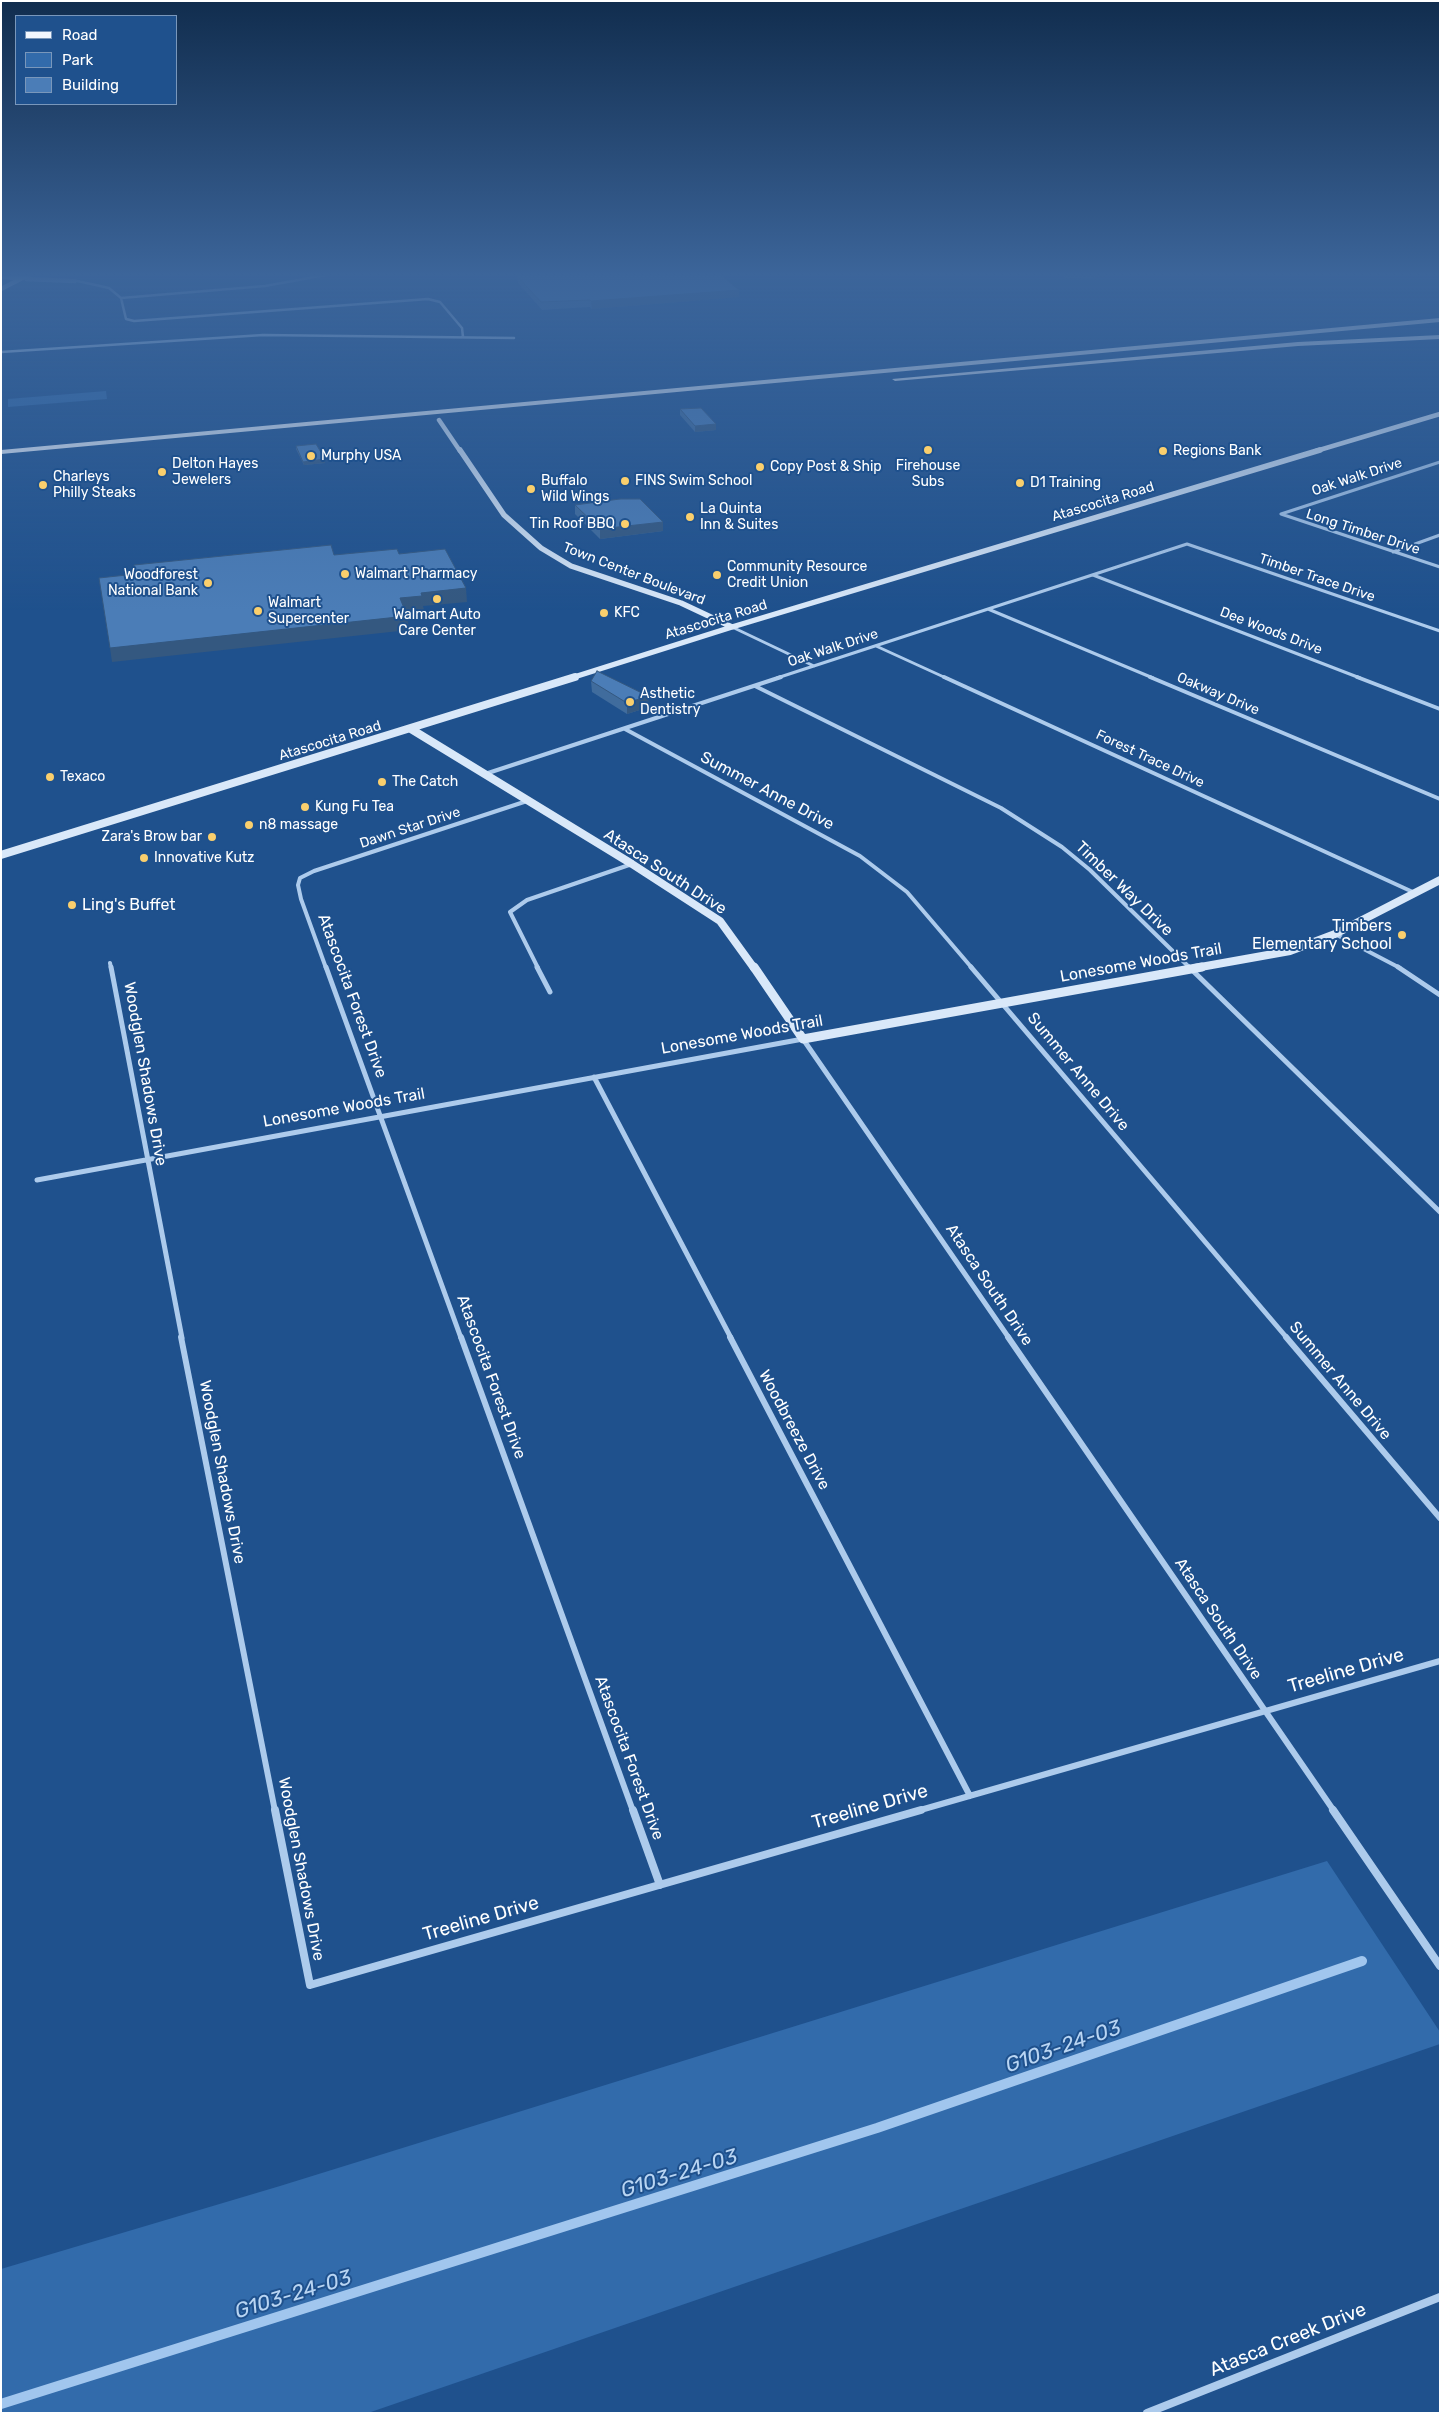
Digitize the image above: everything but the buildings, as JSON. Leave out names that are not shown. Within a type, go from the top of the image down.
[{"type":"main road","points":[[1,452],[717,386]]},
{"type":"main road","points":[[678,398],[716,394]]},
{"type":"main road","points":[[430,421],[449,419]]},
{"type":"main road","points":[[1,459],[297,433]]},
{"type":"street","name":"Atascocita Road","points":[[1,855],[411,729],[732,627],[1439,414]]},
{"type":"street","name":"Town Center Boulevard","points":[[439,420],[504,515],[540,548],[571,566],[681,603],[814,666]]},
{"type":"street","name":"Oak Walk Drive","points":[[1281,514],[1440,462]]},
{"type":"street","name":"Long Timber Drive","points":[[1281,514],[1440,568]]},
{"type":"street","points":[[1393,552],[1440,535]]},
{"type":"street","name":"Oak Walk Drive","points":[[485,774],[1187,544]]},
{"type":"street","name":"Timber Trace Drive","points":[[1187,544],[1440,631]]},
{"type":"street","name":"Dee Woods Drive","points":[[1093,575],[1440,709]]},
{"type":"street","name":"Oakway Drive","points":[[988,609],[1440,799]]},
{"type":"street","points":[[1431,628],[1440,624]]},
{"type":"street","name":"Forest Trace Drive","points":[[876,646],[1415,893]]},
{"type":"street","name":"Timber Way Drive","points":[[755,686],[1024,821],[1062,847],[1090,870],[1188,969],[1440,1212]]},
{"type":"street","name":"Summer Anne Drive","points":[[625,728],[860,856],[879,868],[907,892],[1440,1518]]},
{"type":"street","name":"Atasca South Drive","points":[[411,729],[632,864],[720,921],[733,937],[1440,1966]]},
{"type":"street","name":"Dawn Star Drive","points":[[300,878],[314,871],[527,801]]},
{"type":"street","points":[[550,992],[510,912],[527,900],[632,864]]},
{"type":"street","name":"Atascocita Forest Drive","points":[[300,878],[298,885],[301,899],[382,1116],[660,1885]]},
{"type":"street","name":"Lonesome Woods Trail","points":[[37,1180],[1290,951],[1335,934],[1440,880]]},
{"type":"street","points":[[1335,934],[1394,964],[1440,995]]},
{"type":"street","name":"Woodglen Shadows Drive","points":[[110,963],[146,1159],[310,1985]]},
{"type":"street","name":"Woodbreeze Drive","points":[[594,1077],[970,1796]]},
{"type":"street","name":"Treeline Drive","points":[[310,1985],[1440,1661]]},
{"type":"street","name":"Atasca Creek Drive","points":[[1147,2413],[1440,2297]]},
{"type":"green space","points":[[106,391],[107,399],[8,407],[8,399]]},
{"type":"green space","points":[[1327,1861],[1440,2032],[1440,2044],[368,2413],[1,2413],[1,2269],[280,2186]]},
{"type":"waterway","name":"G103-24-03","points":[[1,2404],[877,2128],[1362,1961]]},
{"type":"place","name":"Firehouse Subs","points":[[928,450]]},
{"type":"place","name":"Regions Bank","points":[[1163,451]]},
{"type":"place","name":"Murphy USA","points":[[311,456]]},
{"type":"place","name":"Copy Post & Ship","points":[[760,467]]},
{"type":"place","name":"Delton Hayes Jewelers","points":[[162,472]]},
{"type":"place","name":"FINS Swim School","points":[[625,481]]},
{"type":"place","name":"D1 Training","points":[[1020,483]]},
{"type":"place","name":"Charleys Philly Steaks","points":[[43,485]]},
{"type":"place","name":"Buffalo Wild Wings","points":[[531,489]]},
{"type":"place","name":"La Quinta Inn & Suites","points":[[690,517]]},
{"type":"place","name":"Tin Roof BBQ","points":[[625,524]]},
{"type":"place","name":"Walmart Pharmacy","points":[[345,574]]},
{"type":"place","name":"Community Resource Credit Union","points":[[717,575]]},
{"type":"place","name":"Woodforest National Bank","points":[[208,583]]},
{"type":"place","name":"Walmart Auto Care Center","points":[[437,599]]},
{"type":"place","name":"Walmart Supercenter","points":[[258,611]]},
{"type":"place","name":"KFC","points":[[604,613]]},
{"type":"place","name":"Asthetic Dentistry","points":[[630,702]]},
{"type":"place","name":"Texaco","points":[[50,777]]},
{"type":"place","name":"The Catch","points":[[382,782]]},
{"type":"place","name":"Kung Fu Tea","points":[[305,807]]},
{"type":"place","name":"n8 massage","points":[[249,825]]},
{"type":"place","name":"Zara's Brow bar","points":[[212,837]]},
{"type":"place","name":"Innovative Kutz","points":[[144,858]]},
{"type":"place","name":"Ling's Buffet","points":[[72,905]]},
{"type":"place","name":"Timbers Elementary School","points":[[1402,935]]}]
